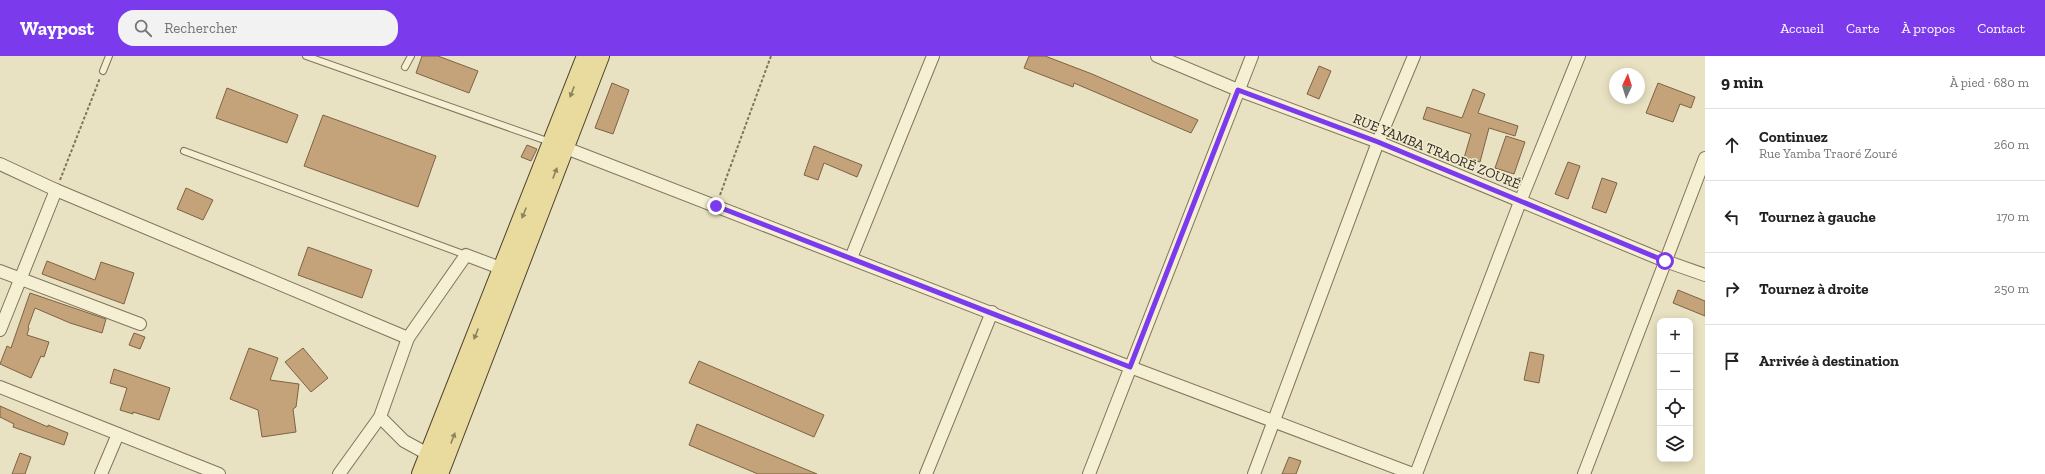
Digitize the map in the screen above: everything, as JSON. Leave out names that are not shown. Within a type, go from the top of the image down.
[{"type":"main road","points":[[559,145],[586,56]]},
{"type":"main road","points":[[421,474],[437,464],[509,271],[559,145],[600,56]]},
{"type":"street","points":[[851,258],[933,56]]},
{"type":"street","name":"RUE YAMBA TRAORÉ ZOURÉ","points":[[1157,56],[1238,90],[1378,142],[1665,261],[1705,275]]},
{"type":"street","points":[[1089,474],[1252,56]]},
{"type":"street","points":[[1254,474],[1378,142],[1414,56]]},
{"type":"street","points":[[1416,474],[1520,202],[1579,56]]},
{"type":"street","points":[[559,145],[992,312],[1130,367],[1412,474]]},
{"type":"street","points":[[1584,474],[1705,158]]},
{"type":"street","points":[[0,164],[56,190],[408,338]]},
{"type":"street","points":[[0,330],[56,190]]},
{"type":"street","points":[[339,474],[380,417],[408,338],[466,255],[509,271]]},
{"type":"street","points":[[0,271],[140,324]]},
{"type":"street","points":[[926,474],[992,312]]},
{"type":"street","points":[[0,387],[219,474]]},
{"type":"street","points":[[380,417],[404,441],[437,464]]},
{"type":"street","points":[[101,474],[118,434]]},
{"type":"lane","points":[[103,71],[109,56]]},
{"type":"lane","points":[[306,56],[559,145]]},
{"type":"lane","points":[[405,67],[411,56]]},
{"type":"lane","points":[[184,151],[466,255]]},
{"type":"path","points":[[716,206],[771,56]]},
{"type":"path","points":[[56,190],[103,71]]},
{"type":"building","points":[[422,56],[438,56],[478,71],[469,93],[416,73]]},
{"type":"building","points":[[1029,56],[1045,56],[1092,74],[1198,120],[1191,133],[1074,83],[1073,87],[1024,68]]},
{"type":"building","points":[[1319,66],[1331,71],[1319,99],[1307,94]]},
{"type":"building","points":[[612,83],[629,90],[613,134],[595,128]]},
{"type":"building","points":[[1658,83],[1695,97],[1691,108],[1680,104],[1673,122],[1646,113]]},
{"type":"building","points":[[227,88],[298,115],[287,143],[216,118]]},
{"type":"building","points":[[1473,89],[1485,94],[1478,113],[1518,126],[1515,136],[1489,128],[1480,162],[1464,158],[1471,134],[1423,119],[1427,107],[1462,118]]},
{"type":"building","points":[[323,115],[436,156],[418,207],[304,166]]},
{"type":"building","points":[[1506,136],[1525,142],[1514,174],[1495,168]]},
{"type":"building","points":[[527,145],[537,149],[531,161],[521,157]]},
{"type":"building","points":[[814,146],[862,165],[857,177],[824,163],[818,180],[804,175]]},
{"type":"building","points":[[1568,162],[1580,166],[1568,199],[1555,194]]},
{"type":"building","points":[[1602,178],[1617,183],[1606,213],[1592,208]]},
{"type":"building","points":[[186,188],[213,200],[203,220],[177,209]]},
{"type":"building","points":[[308,247],[372,270],[362,298],[298,275]]},
{"type":"building","points":[[47,261],[95,280],[101,262],[134,273],[124,304],[42,274]]},
{"type":"building","points":[[1678,290],[1705,301],[1705,316],[1673,303]]},
{"type":"building","points":[[30,293],[106,319],[102,333],[70,323],[35,308],[28,327],[27,335],[49,342],[44,357],[41,356],[31,378],[0,364],[7,346],[11,348]]},
{"type":"building","points":[[134,333],[145,337],[140,349],[129,345]]},
{"type":"building","points":[[249,348],[278,358],[270,380],[299,384],[296,407],[293,409],[296,432],[262,437],[258,410],[230,399]]},
{"type":"building","points":[[303,348],[328,378],[311,392],[285,362]]},
{"type":"building","points":[[1530,352],[1544,355],[1539,383],[1524,380]]},
{"type":"building","points":[[699,361],[824,415],[814,437],[689,383]]},
{"type":"building","points":[[114,369],[170,388],[159,420],[133,412],[133,414],[120,410],[127,388],[110,383]]},
{"type":"building","points":[[0,406],[48,427],[48,425],[68,433],[64,445],[13,427],[14,424],[0,417]]},
{"type":"building","points":[[697,424],[817,474],[758,474],[689,445]]},
{"type":"building","points":[[20,453],[31,457],[25,474],[12,474]]},
{"type":"building","points":[[1289,457],[1301,461],[1296,474],[1282,474]]},
{"type":"route","points":[[716,206],[992,312],[1130,367],[1238,90],[1378,142],[1665,261]]}]
